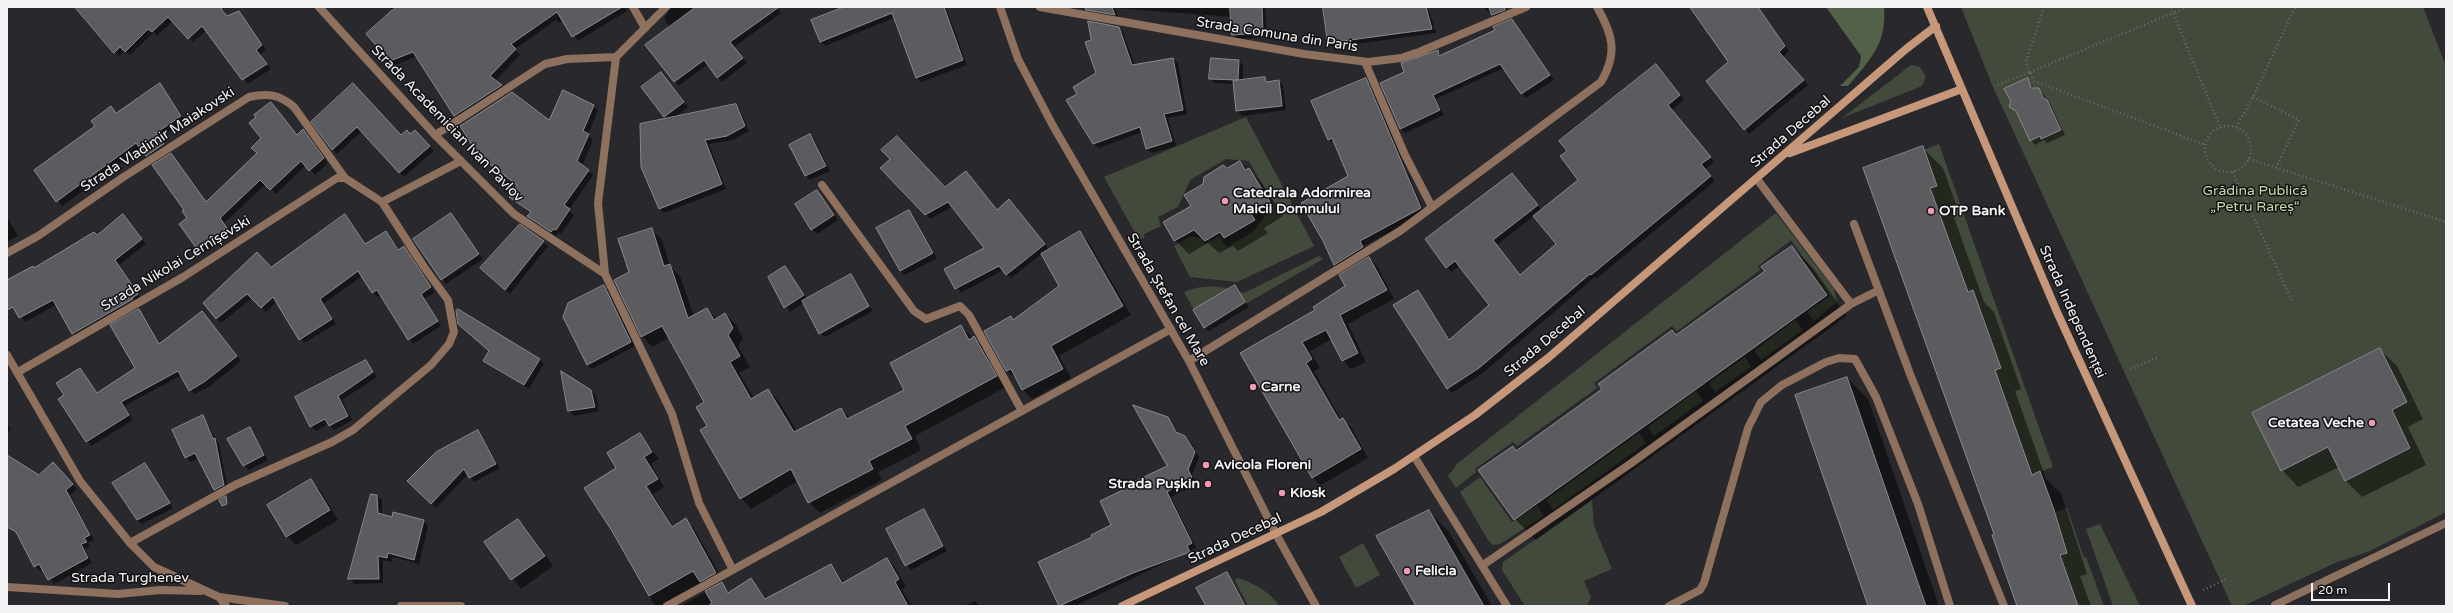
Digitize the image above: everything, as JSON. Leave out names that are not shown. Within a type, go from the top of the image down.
[{"type":"main road","name":"Strada Independenței","points":[[1927,7],[2057,312],[2192,606]]},
{"type":"main road","name":"Strada Decebal","points":[[1122,606],[1327,509],[1414,456],[1475,415],[1548,358],[1888,64],[1936,26]]},
{"type":"main road","points":[[1785,154],[1962,89]]},
{"type":"street","name":"Strada Academician Ivan Pavlov","points":[[319,7],[435,135],[514,214],[605,274]]},
{"type":"street","points":[[634,7],[645,28]]},
{"type":"street","points":[[666,7],[616,57],[598,203],[605,274],[672,414],[699,504],[733,570]]},
{"type":"street","name":"Strada Ștefan cel Mare","points":[[1000,7],[1018,59],[1048,117],[1189,360],[1276,534],[1316,606]]},
{"type":"street","name":"Strada Comuna din Paris","points":[[1040,7],[1304,54],[1365,62],[1401,58],[1419,52],[1526,7]]},
{"type":"street","points":[[1189,360],[1400,231],[1601,82],[1610,66],[1613,52],[1607,25],[1597,7]]},
{"type":"street","points":[[435,135],[545,64],[567,59],[616,57]]},
{"type":"street","points":[[1365,62],[1405,155],[1432,208]]},
{"type":"street","name":"Strada Vladimir Maiakovski","points":[[7,253],[38,236],[122,178],[249,97],[262,94],[284,99],[294,107],[345,178]]},
{"type":"street","points":[[382,202],[461,161]]},
{"type":"street","name":"Strada Nikolai Cernîșevski","points":[[18,372],[183,277],[337,178],[345,178]]},
{"type":"street","points":[[130,543],[235,485],[332,442],[353,430],[431,365],[449,344],[454,332],[454,322],[448,300],[424,267],[382,202],[345,178]]},
{"type":"street","points":[[1757,178],[1851,304]]},
{"type":"street","points":[[822,185],[914,311],[926,319],[960,306],[969,315],[1022,411]]},
{"type":"street","points":[[1854,224],[2004,606]]},
{"type":"street","points":[[1483,565],[1630,464],[1851,304],[1879,290]]},
{"type":"street","points":[[667,606],[1171,329]]},
{"type":"street","points":[[7,355],[80,481],[130,543],[154,567],[219,597],[285,606]]},
{"type":"street","points":[[1669,606],[1700,590],[1704,583],[1748,428],[1761,402],[1768,395],[1792,379],[1826,362],[1839,358],[1855,359],[1876,397],[1918,504],[1950,606]]},
{"type":"street","points":[[1414,456],[1483,565],[1507,606]]},
{"type":"street","points":[[2275,605],[2446,523]]},
{"type":"street","name":"Strada Turghenev","points":[[7,587],[118,594],[160,590],[206,591]]},
{"type":"street","points":[[219,597],[226,606]]},
{"type":"street","points":[[401,606],[461,606]]},
{"type":"path","points":[[2044,7],[2026,62],[2034,81],[2206,145]]},
{"type":"path","points":[[2171,7],[2220,127]]},
{"type":"path","points":[[1998,85],[2188,7]]},
{"type":"path","points":[[2236,127],[2253,97],[2295,7]]},
{"type":"path","points":[[2253,97],[2299,120],[2276,168]]},
{"type":"path","points":[[2220,127],[2236,127],[2243,131],[2251,144],[2249,159],[2245,165],[2233,172],[2217,170],[2207,159],[2206,145],[2209,137],[2220,127]]},
{"type":"path","points":[[2249,159],[2446,222]]},
{"type":"path","points":[[2233,172],[2293,303]]},
{"type":"path","points":[[2130,369],[2159,357]]},
{"type":"path","points":[[2188,598],[2228,578]]},
{"type":"green space","points":[[1826,7],[1884,7],[1883,31],[1880,41],[1870,59],[1848,86],[1840,86],[1859,67],[1861,56]]},
{"type":"green space","name":"Grădina Publică „Petru Rareș“","points":[[1961,7],[2423,7],[2446,66],[2446,512],[2370,551],[2335,563],[2243,606],[2232,606],[1993,87]]},
{"type":"green space","points":[[1911,65],[1920,67],[1926,77],[1922,86],[1842,118]]},
{"type":"green space","points":[[1246,117],[1314,246],[1237,282],[1190,277],[1174,246],[1191,236],[1202,238],[1205,244],[1219,236],[1227,247],[1254,231],[1273,204],[1249,161],[1226,159],[1190,180],[1178,207],[1158,217],[1161,226],[1144,234],[1145,237],[1139,240],[1104,177]]},
{"type":"green space","points":[[1939,144],[2053,467],[2032,475],[1995,370],[2001,367],[1973,290],[1968,292],[1930,188],[1924,150]]},
{"type":"green space","points":[[1776,213],[1834,289],[1837,302],[1814,321],[1807,312],[1830,296],[1791,240],[1758,266],[1760,270],[1677,331],[1672,326],[1594,383],[1597,388],[1517,446],[1513,442],[1475,469],[1476,472],[1456,488],[1448,476],[1458,463]]},
{"type":"green space","points":[[1319,256],[1323,259],[1204,328],[1184,292],[1199,287],[1214,286],[1244,293]]},
{"type":"green space","points":[[1795,320],[1803,330],[1761,360],[1754,351]]},
{"type":"green space","points":[[1745,357],[1751,367],[1715,392],[1709,383]]},
{"type":"green space","points":[[1696,391],[1703,401],[1654,436],[1648,427]]},
{"type":"green space","points":[[1639,433],[1646,443],[1553,510],[1546,500]]},
{"type":"green space","points":[[1480,477],[1512,522],[1537,506],[1544,516],[1500,544],[1493,545],[1488,540],[1460,492]]},
{"type":"green space","points":[[1592,500],[1594,526],[1612,569],[1584,581],[1591,597],[1587,606],[1525,606],[1502,570],[1503,562]]},
{"type":"green space","points":[[2067,508],[2084,558],[2086,557],[2104,606],[2078,606],[2060,555],[2067,552],[2053,513]]},
{"type":"green space","points":[[2100,524],[2140,606],[2113,606],[2086,529]]},
{"type":"green space","points":[[1363,543],[1380,575],[1356,588],[1339,557]]},
{"type":"green space","points":[[1238,578],[1266,592],[1276,601],[1279,606],[1248,606],[1235,580]]},
{"type":"building","points":[[75,7],[223,7],[221,9],[227,16],[239,11],[262,45],[256,50],[267,64],[242,80],[202,26],[188,39],[168,17],[152,32],[148,29],[125,52],[120,47],[114,53]]},
{"type":"building","points":[[396,7],[622,7],[572,37],[557,12],[511,44],[516,49],[490,76],[502,85],[454,116],[413,52],[390,61],[366,34]]},
{"type":"building","points":[[696,7],[779,7],[730,42],[743,58],[717,78],[704,60],[674,82],[645,45]]},
{"type":"building","points":[[844,7],[944,7],[963,60],[916,78],[892,13],[820,42],[811,20]]},
{"type":"building","points":[[1086,7],[1112,7],[1115,15],[1086,10]]},
{"type":"building","points":[[1230,7],[1262,7],[1263,33],[1232,35]]},
{"type":"building","points":[[1323,7],[1426,7],[1432,29],[1328,43]]},
{"type":"building","points":[[1489,7],[1504,7],[1505,10],[1492,15]]},
{"type":"building","points":[[1690,7],[1758,7],[1785,46],[1779,52],[1804,80],[1744,130],[1706,81],[1728,62]]},
{"type":"building","points":[[1512,19],[1550,75],[1521,94],[1500,64],[1433,95],[1440,110],[1400,129],[1380,83],[1404,72],[1401,63],[1438,50],[1439,56],[1495,30],[1493,27]]},
{"type":"building","points":[[1088,21],[1119,27],[1132,65],[1173,58],[1183,110],[1164,114],[1172,141],[1146,149],[1140,127],[1093,144],[1066,100],[1077,94],[1073,87],[1096,73],[1085,42],[1091,40]]},
{"type":"building","points":[[1211,58],[1239,60],[1238,80],[1209,79]]},
{"type":"building","points":[[1656,64],[1680,95],[1668,105],[1711,157],[1701,164],[1711,176],[1591,275],[1590,274],[1479,368],[1447,389],[1393,305],[1418,290],[1449,340],[1489,305],[1455,261],[1446,268],[1425,239],[1512,173],[1538,205],[1493,240],[1520,275],[1556,244],[1533,216],[1578,180],[1560,156],[1567,151],[1559,141]]},
{"type":"building","points":[[661,72],[684,102],[664,117],[641,87]]},
{"type":"building","points":[[1265,77],[1266,82],[1279,80],[1282,106],[1236,111],[1233,81]]},
{"type":"building","points":[[1366,78],[1421,208],[1360,241],[1363,247],[1334,265],[1323,241],[1301,203],[1348,176],[1332,138],[1328,140],[1311,101]]},
{"type":"building","points":[[2028,78],[2031,88],[2039,88],[2043,98],[2047,100],[2061,130],[2041,139],[2040,136],[2030,141],[2016,111],[2009,107],[2011,101],[2004,89]]},
{"type":"building","points":[[160,83],[181,116],[156,133],[164,144],[146,156],[136,143],[56,202],[34,170],[95,126],[91,121],[111,106],[116,113]]},
{"type":"building","points":[[353,83],[401,135],[407,130],[410,134],[415,130],[430,146],[399,173],[357,127],[332,150],[311,122]]},
{"type":"building","points":[[563,90],[594,105],[583,131],[589,134],[577,161],[589,170],[564,205],[570,209],[556,230],[554,229],[551,232],[527,216],[531,212],[509,197],[517,185],[478,155],[460,126],[512,92],[549,120]]},
{"type":"building","points":[[271,102],[297,135],[303,129],[324,158],[309,171],[301,161],[270,190],[260,180],[220,218],[227,228],[197,249],[179,224],[187,218],[182,211],[184,210],[152,165],[171,153],[206,202],[257,153],[251,148],[261,138],[249,123],[256,117],[254,115]]},
{"type":"building","points":[[736,104],[745,126],[727,136],[705,140],[722,184],[659,209],[641,167],[640,124]]},
{"type":"building","points":[[810,134],[826,166],[805,176],[789,145]]},
{"type":"building","points":[[897,136],[945,187],[966,171],[997,210],[1009,199],[1045,244],[1006,275],[999,266],[955,289],[944,269],[984,248],[948,202],[925,215],[880,168],[890,159],[881,150]]},
{"type":"building","points":[[1923,146],[1937,186],[1930,188],[1968,292],[1973,290],[2001,368],[1995,370],[2032,475],[2040,471],[2054,510],[2067,553],[2060,555],[2078,606],[2017,606],[1992,535],[1994,534],[1863,168]]},
{"type":"building","name":"Catedrala Adormirea Maicii Domnului","points":[[1240,161],[1245,170],[1249,168],[1270,202],[1251,214],[1255,220],[1224,238],[1220,232],[1205,241],[1194,230],[1174,241],[1163,222],[1191,206],[1184,195],[1203,184],[1204,177],[1223,165],[1227,168]]},
{"type":"building","points":[[817,190],[834,215],[811,230],[795,204]]},
{"type":"building","points":[[909,210],[933,253],[900,271],[876,228]]},
{"type":"building","points":[[451,213],[479,254],[441,280],[413,239]]},
{"type":"building","points":[[123,214],[142,239],[115,260],[138,294],[132,298],[133,299],[72,334],[53,300],[19,318],[13,307],[7,310],[7,280],[33,266],[34,268],[94,232],[97,235]]},
{"type":"building","points":[[345,214],[365,244],[386,231],[398,250],[404,246],[431,287],[421,294],[438,321],[408,340],[377,290],[372,293],[358,271],[320,299],[332,319],[299,340],[273,297],[261,308],[247,294],[216,319],[203,303],[257,252],[271,267]]},
{"type":"building","points":[[520,224],[544,241],[505,290],[480,268]]},
{"type":"building","points":[[652,228],[664,266],[670,264],[688,318],[707,308],[714,320],[725,313],[733,328],[728,335],[740,356],[730,362],[751,399],[768,389],[794,432],[841,408],[847,419],[904,390],[890,363],[961,325],[969,340],[974,336],[997,376],[905,426],[912,439],[869,461],[873,469],[808,503],[791,469],[740,499],[700,430],[707,426],[696,407],[704,402],[662,326],[641,337],[614,280],[629,272],[618,239]]},
{"type":"building","points":[[1080,231],[1123,306],[1051,346],[1063,369],[1022,390],[1011,369],[1006,371],[984,331],[1011,316],[1013,320],[1059,286],[1041,254]]},
{"type":"building","points":[[1792,246],[1827,295],[1514,520],[1478,470],[1513,446],[1516,451],[1602,389],[1598,384],[1672,330],[1676,335],[1765,271],[1761,267]]},
{"type":"building","points":[[1369,257],[1387,290],[1340,315],[1358,353],[1342,361],[1326,330],[1302,342],[1312,359],[1306,363],[1339,420],[1343,418],[1361,449],[1312,478],[1240,353],[1315,310],[1313,307],[1345,286],[1339,275]]},
{"type":"building","points":[[785,266],[804,295],[784,308],[768,277]]},
{"type":"building","points":[[851,274],[869,306],[819,334],[802,301]]},
{"type":"building","points":[[604,285],[631,342],[587,365],[563,317],[568,303]]},
{"type":"building","points":[[1235,285],[1245,302],[1204,328],[1193,310]]},
{"type":"building","points":[[139,309],[159,344],[202,311],[237,356],[204,382],[189,391],[178,371],[121,402],[129,415],[86,442],[58,399],[64,395],[56,383],[80,368],[97,393],[135,368],[110,325]]},
{"type":"building","points":[[458,309],[540,359],[524,385],[483,361],[489,351],[458,324],[456,311]]},
{"type":"building","points":[[2380,348],[2407,402],[2392,410],[2410,448],[2345,481],[2328,447],[2281,471],[2252,413]]},
{"type":"building","points":[[366,360],[373,372],[338,396],[348,416],[329,426],[325,419],[310,427],[295,397]]},
{"type":"building","points":[[561,371],[591,390],[595,407],[568,411]]},
{"type":"building","points":[[1847,377],[1926,606],[1868,606],[1795,395]]},
{"type":"building","points":[[1133,405],[1168,417],[1176,432],[1185,436],[1195,452],[1188,470],[1192,477],[1183,483],[1180,489],[1178,485],[1167,492],[1192,543],[1187,546],[1190,552],[1133,573],[1059,606],[1038,562],[1092,537],[1091,535],[1111,525],[1100,501],[1123,490],[1121,488],[1167,466]]},
{"type":"building","points":[[203,415],[213,439],[215,438],[224,485],[214,490],[195,453],[185,458],[172,430]]},
{"type":"building","points":[[250,427],[264,455],[243,466],[227,439]]},
{"type":"building","points":[[478,430],[496,464],[469,478],[464,469],[431,504],[407,481],[436,452]]},
{"type":"building","points":[[640,433],[652,452],[644,457],[658,479],[646,486],[672,527],[686,518],[716,573],[700,582],[693,571],[649,596],[612,531],[584,488],[616,468],[607,453]]},
{"type":"building","points":[[7,455],[39,475],[53,462],[73,484],[66,490],[90,535],[84,538],[87,542],[81,544],[88,558],[48,580],[39,564],[34,567],[16,532],[7,527]]},
{"type":"building","points":[[145,463],[170,503],[137,520],[112,483]]},
{"type":"building","points":[[311,479],[330,510],[286,537],[267,505]]},
{"type":"building","points":[[371,494],[377,495],[378,513],[392,517],[393,512],[424,520],[414,560],[388,553],[387,558],[378,556],[379,579],[348,579]]},
{"type":"building","points":[[226,496],[227,504],[222,506],[219,500]]},
{"type":"building","points":[[924,509],[943,546],[905,566],[886,529]]},
{"type":"building","points":[[1429,510],[1484,606],[1416,606],[1376,536]]},
{"type":"building","points":[[518,519],[545,556],[511,580],[484,542]]},
{"type":"building","points":[[887,558],[899,579],[895,582],[908,606],[708,606],[712,603],[705,591],[722,582],[728,593],[751,578],[765,599],[831,564],[842,583]]},
{"type":"building","points":[[1227,572],[1245,606],[1206,606],[1196,588]]},
{"type":"place","name":"Catedrala Adormirea Maicii Domnului","points":[[1225,201]]},
{"type":"place","name":"OTP Bank","points":[[1931,211]]},
{"type":"place","name":"Carne","points":[[1253,387]]},
{"type":"place","name":"Cetatea Veche","points":[[2372,423]]},
{"type":"place","name":"Avicola Floreni","points":[[1206,465]]},
{"type":"place","name":"Strada Pușkin","points":[[1208,484]]},
{"type":"place","name":"Kiosk","points":[[1282,493]]},
{"type":"place","name":"Felicia","points":[[1407,571]]}]
